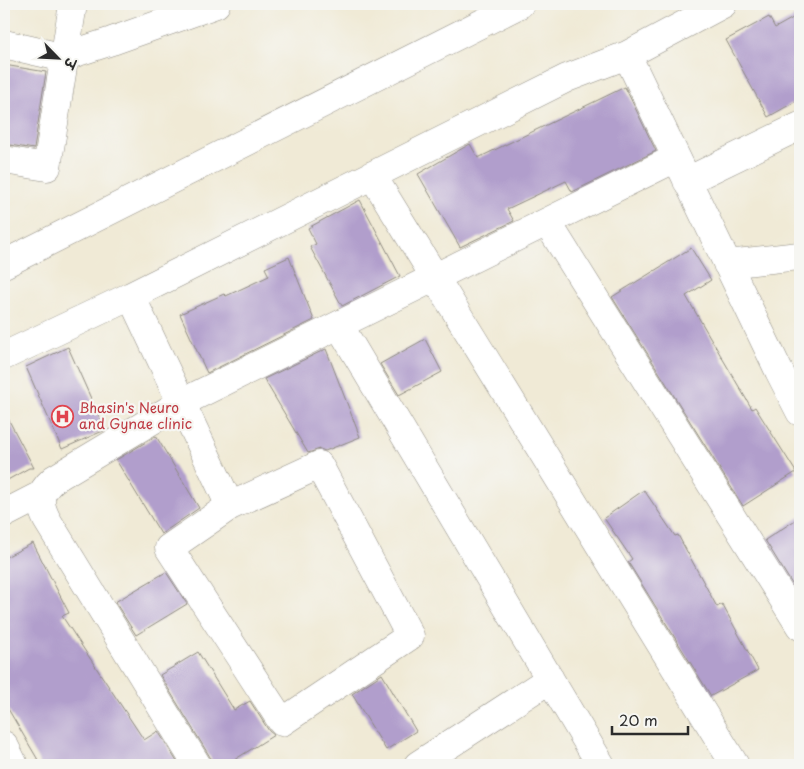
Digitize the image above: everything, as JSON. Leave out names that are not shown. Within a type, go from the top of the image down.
[{"type":"street","points":[[4,160],[47,166],[73,4]]},
{"type":"street","points":[[4,44],[52,56],[75,53],[112,42],[216,4]]},
{"type":"street","points":[[4,264],[520,4]]},
{"type":"street","points":[[4,356],[131,296],[567,78],[627,55],[723,4]]},
{"type":"street","points":[[627,55],[800,412]]},
{"type":"street","points":[[4,514],[41,494],[54,479],[181,403],[547,222],[682,169],[800,126]]},
{"type":"street","points":[[372,175],[735,765]]},
{"type":"street","points":[[547,222],[800,626]]},
{"type":"street","points":[[727,264],[799,256],[800,258]]},
{"type":"street","points":[[131,296],[230,506]]},
{"type":"street","points":[[339,325],[601,765]]},
{"type":"street","points":[[319,465],[410,636],[282,722],[169,548],[230,506],[319,465]]},
{"type":"street","points":[[41,494],[41,508],[47,520],[198,765]]},
{"type":"street","points":[[418,765],[550,679]]},
{"type":"street","points":[[4,745],[14,765]]},
{"type":"building","points":[[800,14],[800,99],[768,117],[726,40],[769,17],[775,28]]},
{"type":"building","points":[[4,65],[46,72],[34,149],[4,144]]},
{"type":"building","points":[[625,87],[656,151],[572,192],[566,181],[507,209],[514,221],[460,247],[418,174],[470,144],[478,158]]},
{"type":"building","points":[[360,200],[400,276],[342,306],[310,247],[316,244],[308,228]]},
{"type":"building","points":[[691,248],[711,280],[686,296],[752,409],[755,407],[796,472],[743,506],[612,297]]},
{"type":"building","points":[[289,257],[314,320],[207,373],[180,314],[224,294],[226,296],[269,276],[265,268]]},
{"type":"building","points":[[425,339],[442,372],[399,395],[380,364]]},
{"type":"building","points":[[68,347],[105,430],[62,449],[26,367]]},
{"type":"building","points":[[326,349],[360,437],[325,451],[320,449],[308,453],[264,379]]},
{"type":"building","points":[[4,411],[34,468],[29,468],[4,482]]},
{"type":"building","points":[[156,436],[199,508],[161,534],[116,460]]},
{"type":"building","points":[[644,490],[675,536],[678,535],[717,607],[722,604],[758,670],[711,696],[628,562],[632,559],[604,518]]},
{"type":"building","points":[[800,517],[800,597],[765,540]]},
{"type":"building","points":[[33,543],[69,613],[62,616],[144,740],[158,731],[179,765],[41,765],[4,702],[4,558]]},
{"type":"building","points":[[166,572],[187,604],[136,635],[115,602]]},
{"type":"building","points":[[198,652],[234,710],[250,701],[269,731],[274,735],[226,765],[213,765],[160,675]]},
{"type":"building","points":[[382,674],[416,731],[386,750],[352,694]]},
{"type":"place","name":"Bhasin's Neuro and Gynae clinic","points":[[63,416]]}]
